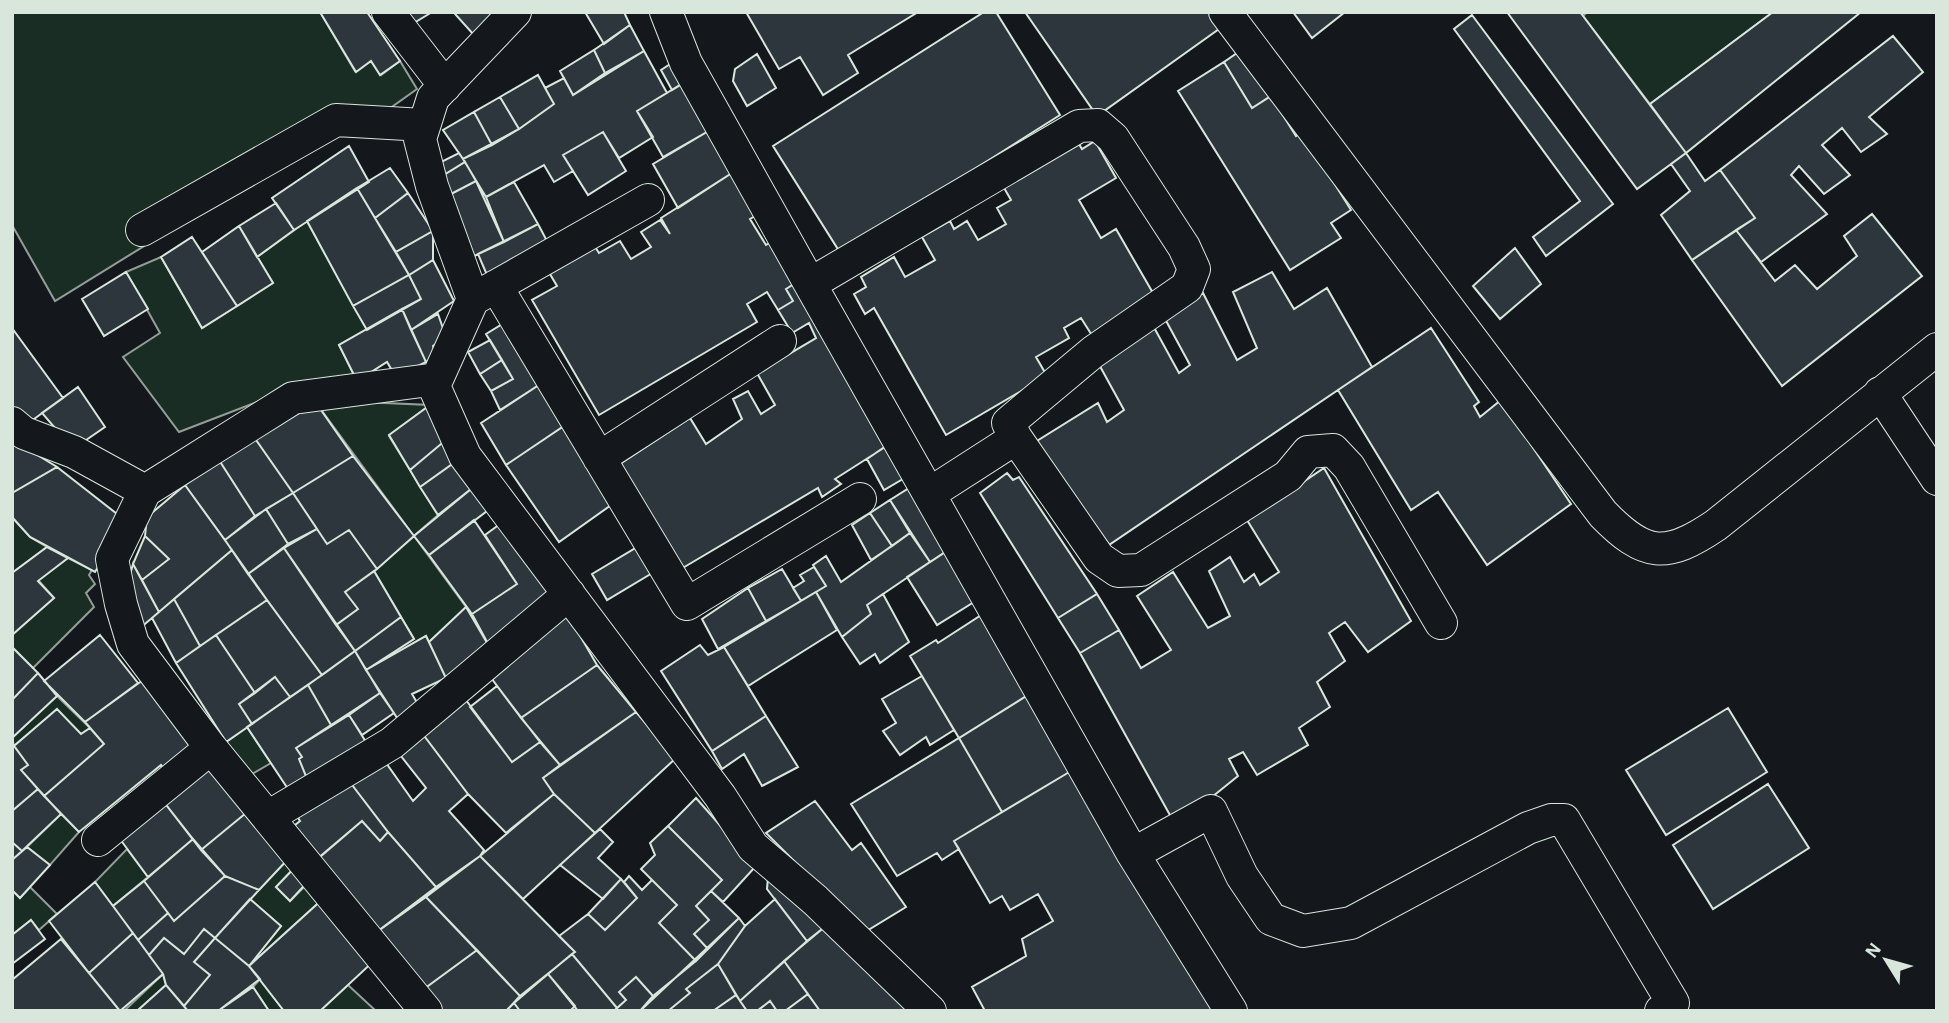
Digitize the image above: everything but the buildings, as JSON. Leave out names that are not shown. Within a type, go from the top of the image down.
[{"type":"street","points":[[388,12],[445,86]]},
{"type":"street","points":[[515,12],[433,98],[420,139],[432,186],[485,293],[599,458],[687,604],[860,499]]},
{"type":"street","points":[[666,12],[686,63],[810,284],[1133,854],[1231,1011]]},
{"type":"street","points":[[1225,12],[1604,514],[1627,538],[1660,550],[1688,544],[1716,525],[1937,349]]},
{"type":"street","points":[[142,230],[336,120],[424,125]]},
{"type":"street","points":[[810,284],[1079,126],[1098,125],[1112,138],[1184,247],[1194,269],[1188,287],[1093,352],[1008,424],[1016,439],[1099,558],[1118,570],[1141,570],[1288,476],[1308,452],[1333,450],[1349,467],[1441,623]]},
{"type":"street","points":[[648,200],[485,293],[434,386],[465,456],[720,796],[753,847],[815,900],[930,1011]]},
{"type":"street","points":[[599,458],[780,341]]},
{"type":"street","points":[[426,1011],[211,748],[133,644],[112,559],[145,492],[293,398],[437,379]]},
{"type":"street","points":[[1880,393],[1937,479]]},
{"type":"street","points":[[14,428],[74,452],[145,492]]},
{"type":"street","points":[[929,494],[1016,439]]},
{"type":"street","points":[[268,817],[393,743],[569,594]]},
{"type":"street","points":[[98,840],[211,748]]},
{"type":"street","points":[[1133,854],[1211,811],[1242,876],[1271,919],[1303,930],[1351,923],[1528,828],[1551,820],[1564,820],[1673,1003],[1661,1011]]},
{"type":"green space","points":[[12,12],[320,12],[355,71],[371,61],[381,75],[400,61],[417,89],[386,111],[321,137],[55,301],[12,225]]},
{"type":"green space","points":[[1587,12],[1773,12],[1650,104],[1583,16]]},
{"type":"green space","points":[[307,221],[367,330],[339,345],[357,381],[262,400],[179,432],[123,357],[160,333],[126,272],[161,257],[202,328],[273,283],[257,257]]},
{"type":"green space","points":[[314,400],[430,405],[389,436],[438,515],[414,536],[466,607],[429,642],[426,636],[366,670],[414,639],[374,571],[413,535]]},
{"type":"green space","points":[[12,517],[30,537],[47,547],[12,573]]},
{"type":"green space","points":[[68,558],[92,570],[89,575],[95,584],[86,593],[94,607],[33,668],[12,647],[12,635],[54,598],[38,580]]},
{"type":"green space","points":[[57,696],[90,728],[81,734],[57,710],[14,746],[12,738]]},
{"type":"green space","points":[[247,727],[271,763],[252,774],[226,742]]},
{"type":"green space","points":[[61,814],[79,832],[50,865],[27,847]]},
{"type":"green space","points":[[127,849],[148,877],[113,906],[95,882]]},
{"type":"green space","points":[[289,858],[297,865],[276,887],[290,901],[310,881],[325,897],[249,966],[281,926],[250,899]]},
{"type":"green space","points":[[30,887],[57,914],[39,930],[31,920],[12,935],[12,890],[20,898]]},
{"type":"green space","points":[[163,974],[166,985],[137,1011],[124,1011]]},
{"type":"green space","points":[[260,979],[284,1011],[269,1011],[253,987]]},
{"type":"green space","points":[[348,985],[376,1011],[320,1011]]}]
